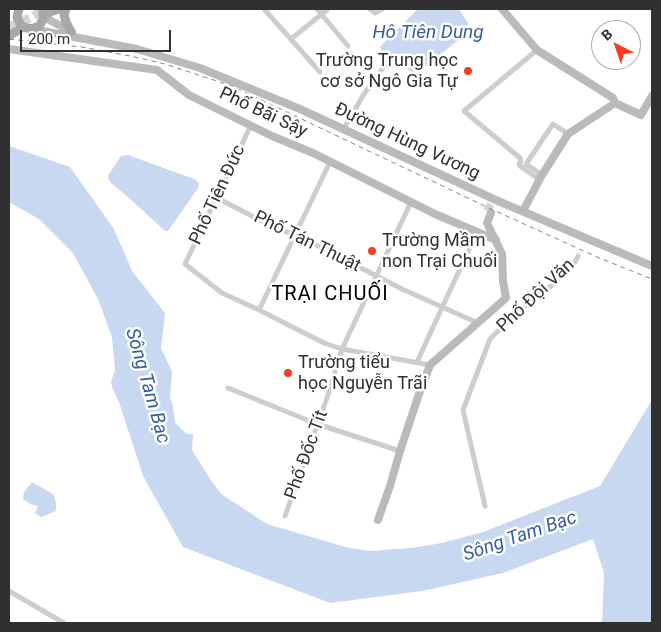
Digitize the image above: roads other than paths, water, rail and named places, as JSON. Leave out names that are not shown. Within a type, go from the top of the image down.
[{"type":"main road","points":[[19,9],[17,17],[25,27]]},
{"type":"main road","points":[[9,36],[25,27],[39,26],[44,13],[59,9]]},
{"type":"main road","points":[[66,9],[64,15],[71,32]]},
{"type":"main road","name":"Đường Hùng Vương","points":[[9,24],[25,27]]},
{"type":"street","points":[[264,9],[320,72]]},
{"type":"street","points":[[317,9],[348,46]]},
{"type":"street","points":[[291,39],[328,9]]},
{"type":"street","points":[[370,9],[375,13],[382,9]]},
{"type":"street","points":[[502,9],[537,50],[613,98],[615,103],[641,116],[652,96]]},
{"type":"street","name":"Đường Hùng Vương","points":[[44,13],[71,32],[85,39]]},
{"type":"street","name":"Đường Hùng Vương","points":[[25,27],[137,49],[200,68],[259,91],[343,130],[492,206],[523,211],[652,266]]},
{"type":"street","name":"Phố Bãi Sậy","points":[[9,49],[157,70],[190,95],[435,214],[496,240]]},
{"type":"street","points":[[537,50],[464,111],[520,158],[520,166],[541,177]]},
{"type":"street","points":[[343,130],[364,94],[388,61]]},
{"type":"street","points":[[523,211],[541,177],[568,134],[615,103]]},
{"type":"street","points":[[541,177],[526,164],[553,124],[568,134]]},
{"type":"street","name":"Phố Tiên Đức","points":[[251,125],[186,264],[222,293],[259,310]]},
{"type":"street","points":[[330,162],[259,310],[324,343],[342,349],[430,365]]},
{"type":"street","name":"Phố Tán Thuật","points":[[217,198],[479,324]]},
{"type":"street","name":"Phố Đốc Tít","points":[[285,516],[328,395],[342,349],[411,202]]},
{"type":"street","points":[[417,362],[441,306],[477,232],[492,206]]},
{"type":"street","points":[[378,520],[430,365],[479,324],[506,298],[502,254],[487,222],[492,206]]},
{"type":"street","name":"Phố Đội Văn","points":[[485,506],[463,410],[490,339],[515,314],[550,287],[575,262],[578,256]]},
{"type":"street","points":[[228,388],[317,424],[400,450]]},
{"type":"street","points":[[9,590],[64,623]]},
{"type":"water","name":"Hô Tiên Dung","points":[[418,9],[459,9],[468,23],[468,28],[460,39],[420,70],[413,73],[382,52],[380,47]]},
{"type":"water","name":"Sông Tam Bạc","points":[[9,146],[70,167],[114,229],[132,271],[165,313],[161,348],[172,372],[170,398],[175,423],[187,434],[193,434],[192,450],[221,494],[267,524],[349,548],[370,551],[411,548],[442,543],[483,532],[600,486],[652,400],[652,623],[602,623],[604,573],[593,539],[503,573],[422,591],[330,603],[183,547],[143,476],[119,402],[112,387],[111,381],[115,371],[112,337],[98,299],[73,253],[39,219],[9,202]]},
{"type":"water","points":[[128,155],[194,179],[199,183],[198,188],[168,231],[165,231],[111,183],[108,178],[121,156]]},
{"type":"water","points":[[32,482],[53,494],[56,511],[41,517],[35,513],[38,506],[32,505],[23,499],[24,492]]},
{"type":"tunnel","points":[[9,27],[45,9]]},
{"type":"tunnel","points":[[487,211],[491,204]]},
{"type":"railway","points":[[9,39],[82,47],[130,56],[165,64],[232,86],[491,209],[597,257],[652,279]]},
{"type":"place","name":"Trường Trung học cơ sở Ngô Gia Tự","points":[[468,71]]},
{"type":"place","name":"Trường Mầm non Trại Chuối","points":[[372,251]]},
{"type":"place","name":"Trường tiểu học Nguyễn Trãi","points":[[288,373]]},
{"type":"district","name":"TRẠI CHUỐI","points":[[330,295]]}]
